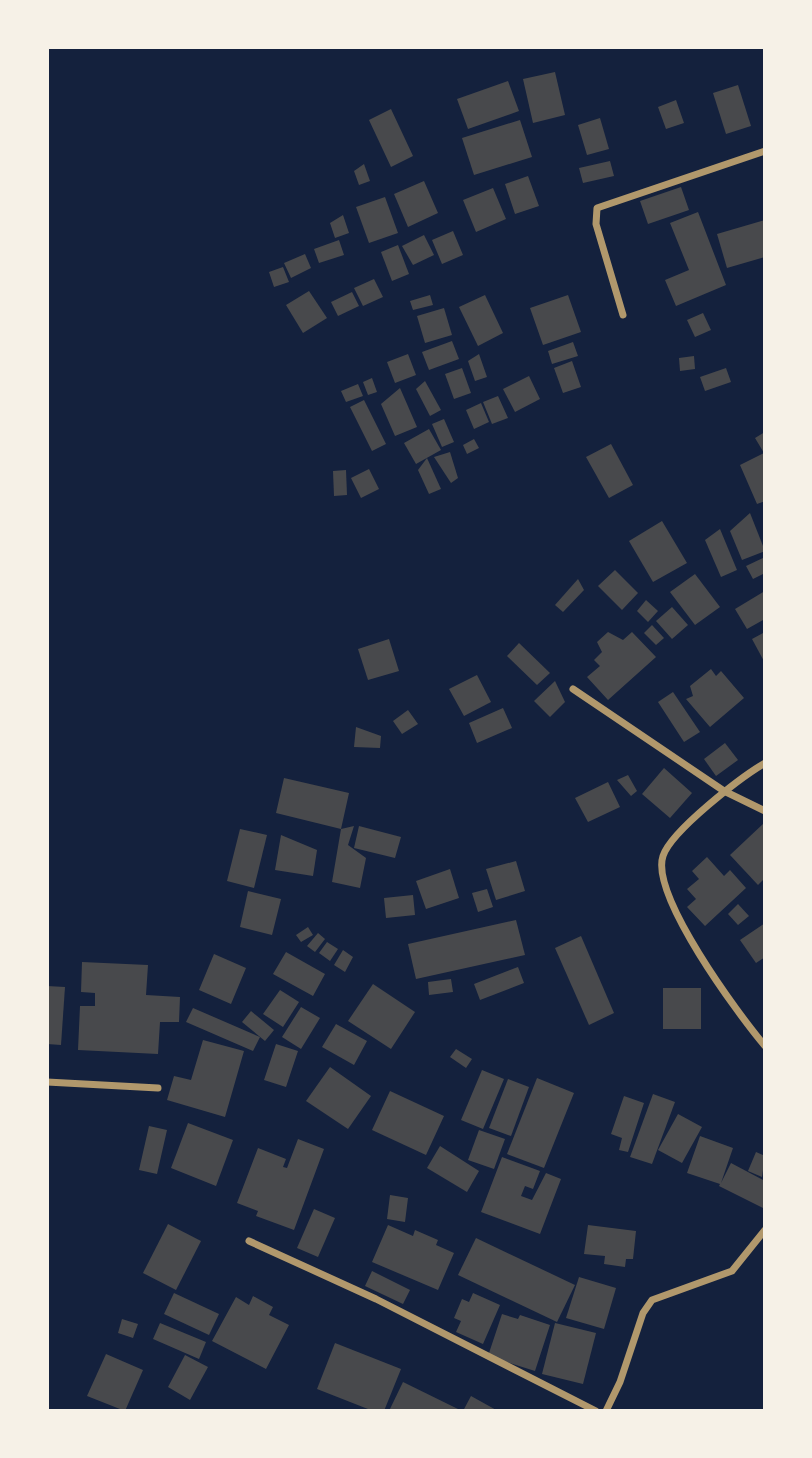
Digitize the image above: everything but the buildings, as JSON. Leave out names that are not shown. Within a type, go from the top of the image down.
[{"type":"street","points":[[623,315],[596,224],[597,208],[765,150]]},
{"type":"street","points":[[573,689],[724,791],[765,811]]},
{"type":"street","points":[[765,763],[724,791],[669,844],[662,858],[662,876],[679,922],[765,1046]]},
{"type":"street","points":[[47,1082],[158,1088]]},
{"type":"street","points":[[606,1411],[620,1382],[643,1313],[652,1300],[732,1271],[765,1230]]},
{"type":"street","points":[[249,1241],[376,1299],[596,1411]]}]
